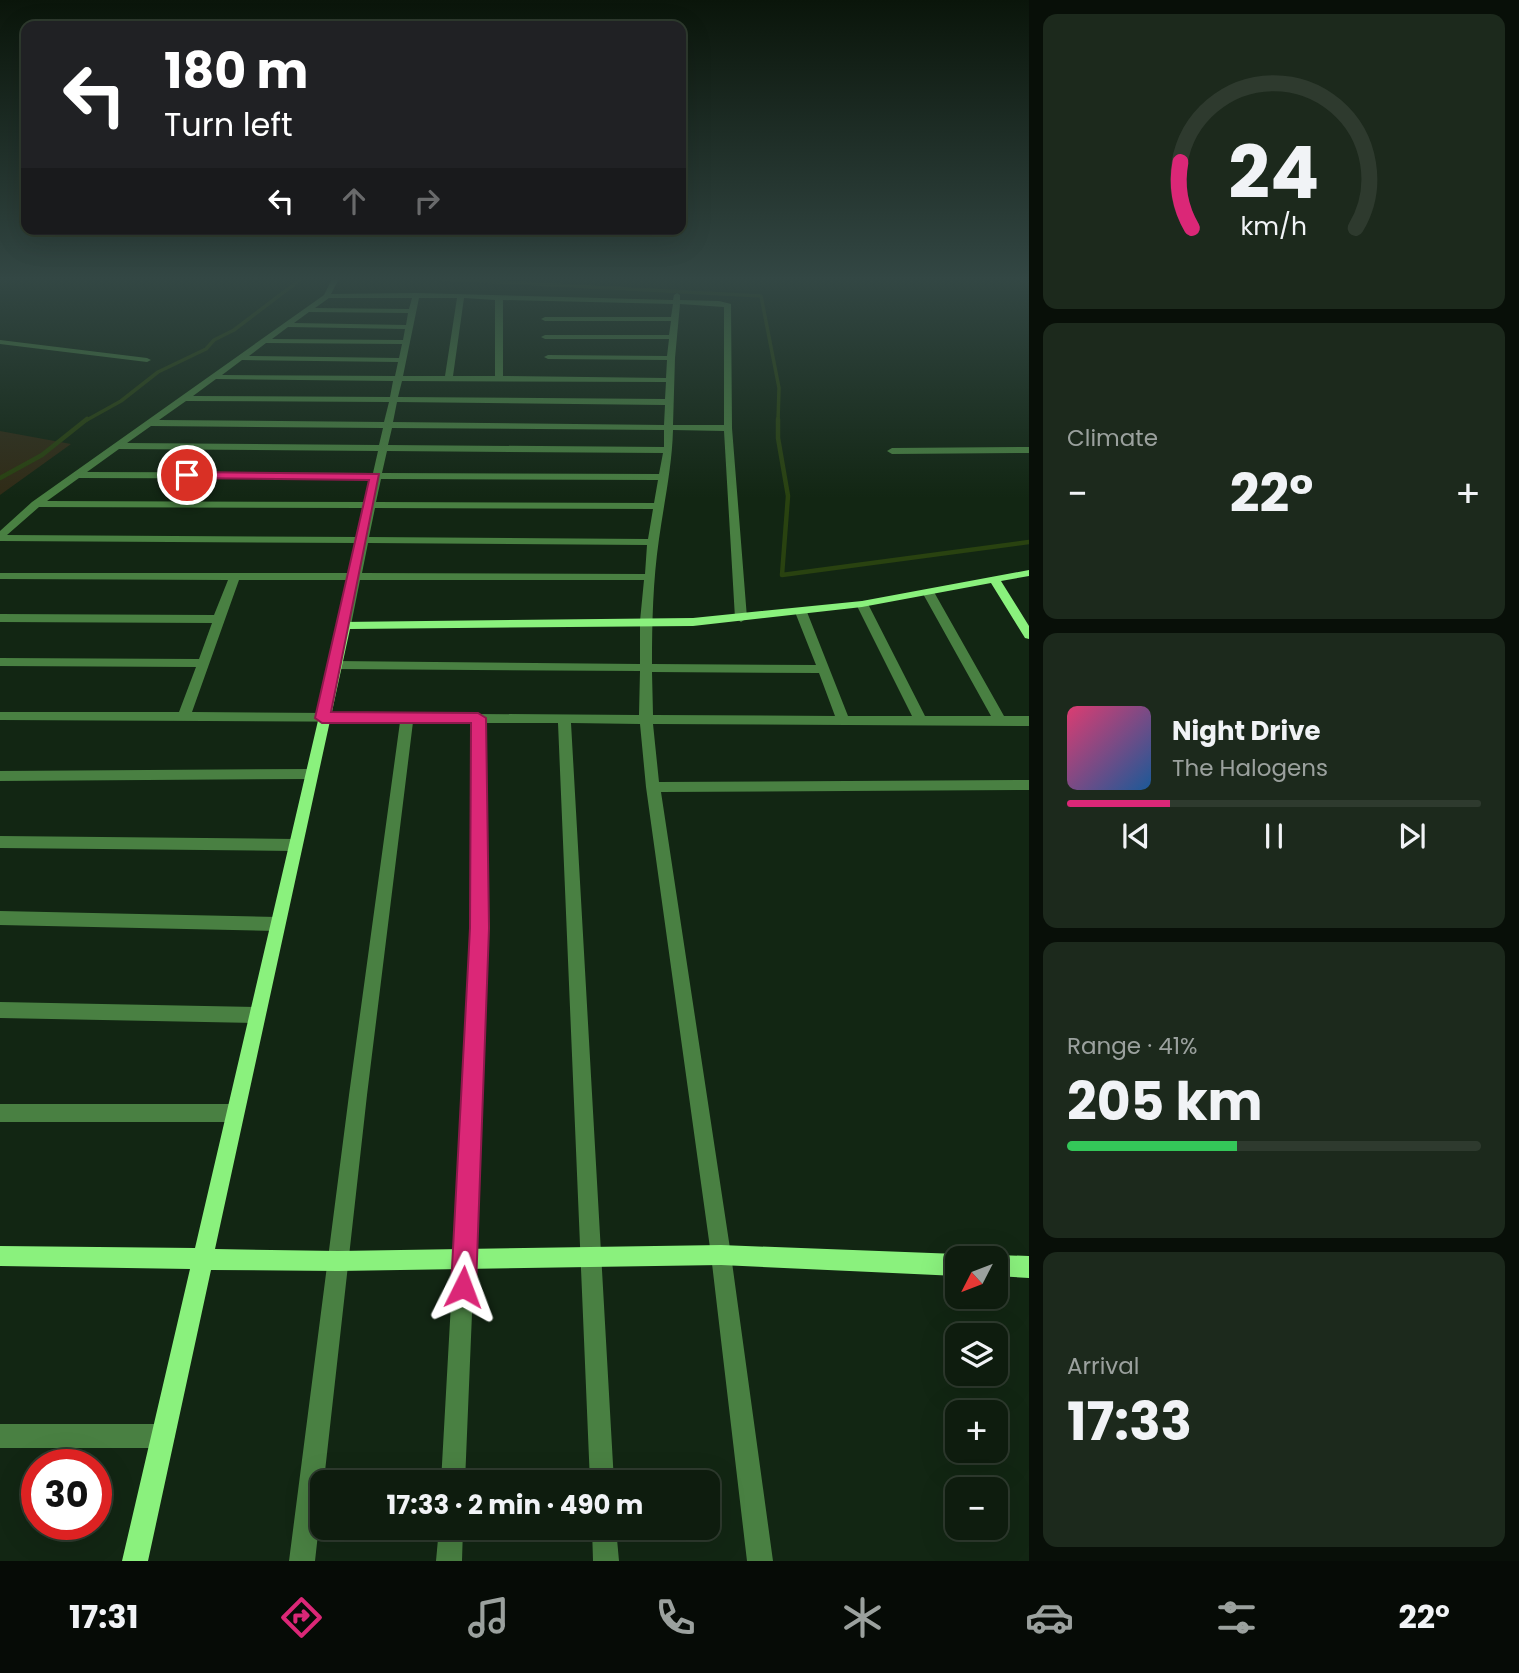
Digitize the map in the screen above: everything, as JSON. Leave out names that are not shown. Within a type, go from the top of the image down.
[{"type":"street","points":[[80,352],[147,360]]},
{"type":"street","points":[[0,537],[36,504],[251,352]]},
{"type":"street","points":[[135,1561],[345,625],[403,352]]},
{"type":"street","points":[[449,378],[453,352]]},
{"type":"street","points":[[499,352],[499,377]]},
{"type":"street","points":[[545,379],[547,352]]},
{"type":"street","points":[[672,352],[667,450],[653,542],[646,621],[646,720],[653,787],[721,1255],[760,1561]]},
{"type":"street","points":[[728,352],[728,428],[741,618]]},
{"type":"street","points":[[548,357],[671,358]]},
{"type":"street","points":[[243,358],[401,359]]},
{"type":"street","points":[[216,377],[669,380]]},
{"type":"street","points":[[183,398],[670,402]]},
{"type":"street","points":[[149,423],[728,428]]},
{"type":"street","points":[[118,446],[667,450]]},
{"type":"street","points":[[892,451],[1029,450]]},
{"type":"street","points":[[80,475],[663,477]]},
{"type":"street","points":[[36,504],[658,506]]},
{"type":"street","points":[[0,537],[653,542]]},
{"type":"street","points":[[345,625],[693,622],[862,604],[1029,573]]},
{"type":"street","points":[[0,576],[651,577]]},
{"type":"street","points":[[184,717],[234,577]]},
{"type":"street","points":[[994,579],[1029,635]]},
{"type":"street","points":[[928,592],[1000,721]]},
{"type":"street","points":[[862,604],[921,720]]},
{"type":"street","points":[[801,612],[843,719]]},
{"type":"street","points":[[0,618],[220,619]]},
{"type":"street","points":[[0,662],[204,663]]},
{"type":"street","points":[[334,665],[824,669]]},
{"type":"street","points":[[0,716],[1029,721]]},
{"type":"street","points":[[302,1561],[407,718]]},
{"type":"street","points":[[454,1470],[480,928],[478,718]]},
{"type":"street","points":[[564,719],[601,1470]]},
{"type":"street","points":[[0,776],[310,774]]},
{"type":"street","points":[[653,787],[1029,785]]},
{"type":"street","points":[[0,842],[294,845]]},
{"type":"street","points":[[0,918],[276,924]]},
{"type":"street","points":[[0,1010],[256,1015]]},
{"type":"street","points":[[0,1113],[234,1113]]},
{"type":"street","points":[[0,1256],[338,1261],[721,1255],[945,1264]]},
{"type":"street","points":[[1008,1266],[1029,1267]]},
{"type":"street","points":[[0,1436],[163,1436]]},
{"type":"street","points":[[449,1561],[450,1540]]},
{"type":"street","points":[[605,1540],[606,1561]]},
{"type":"shaded area","points":[[0,431],[71,444],[0,495]]},
{"type":"waterway","points":[[85,421],[121,401],[158,372],[200,352]]},
{"type":"waterway","points":[[772,352],[779,388],[778,421]]},
{"type":"waterway","points":[[0,478],[42,455],[87,419]]},
{"type":"waterway","points":[[778,421],[778,438],[788,496],[782,575],[1029,542]]},
{"type":"route","points":[[187,475],[376,477],[345,625],[322,718],[478,718],[480,928],[463,1287]]}]
